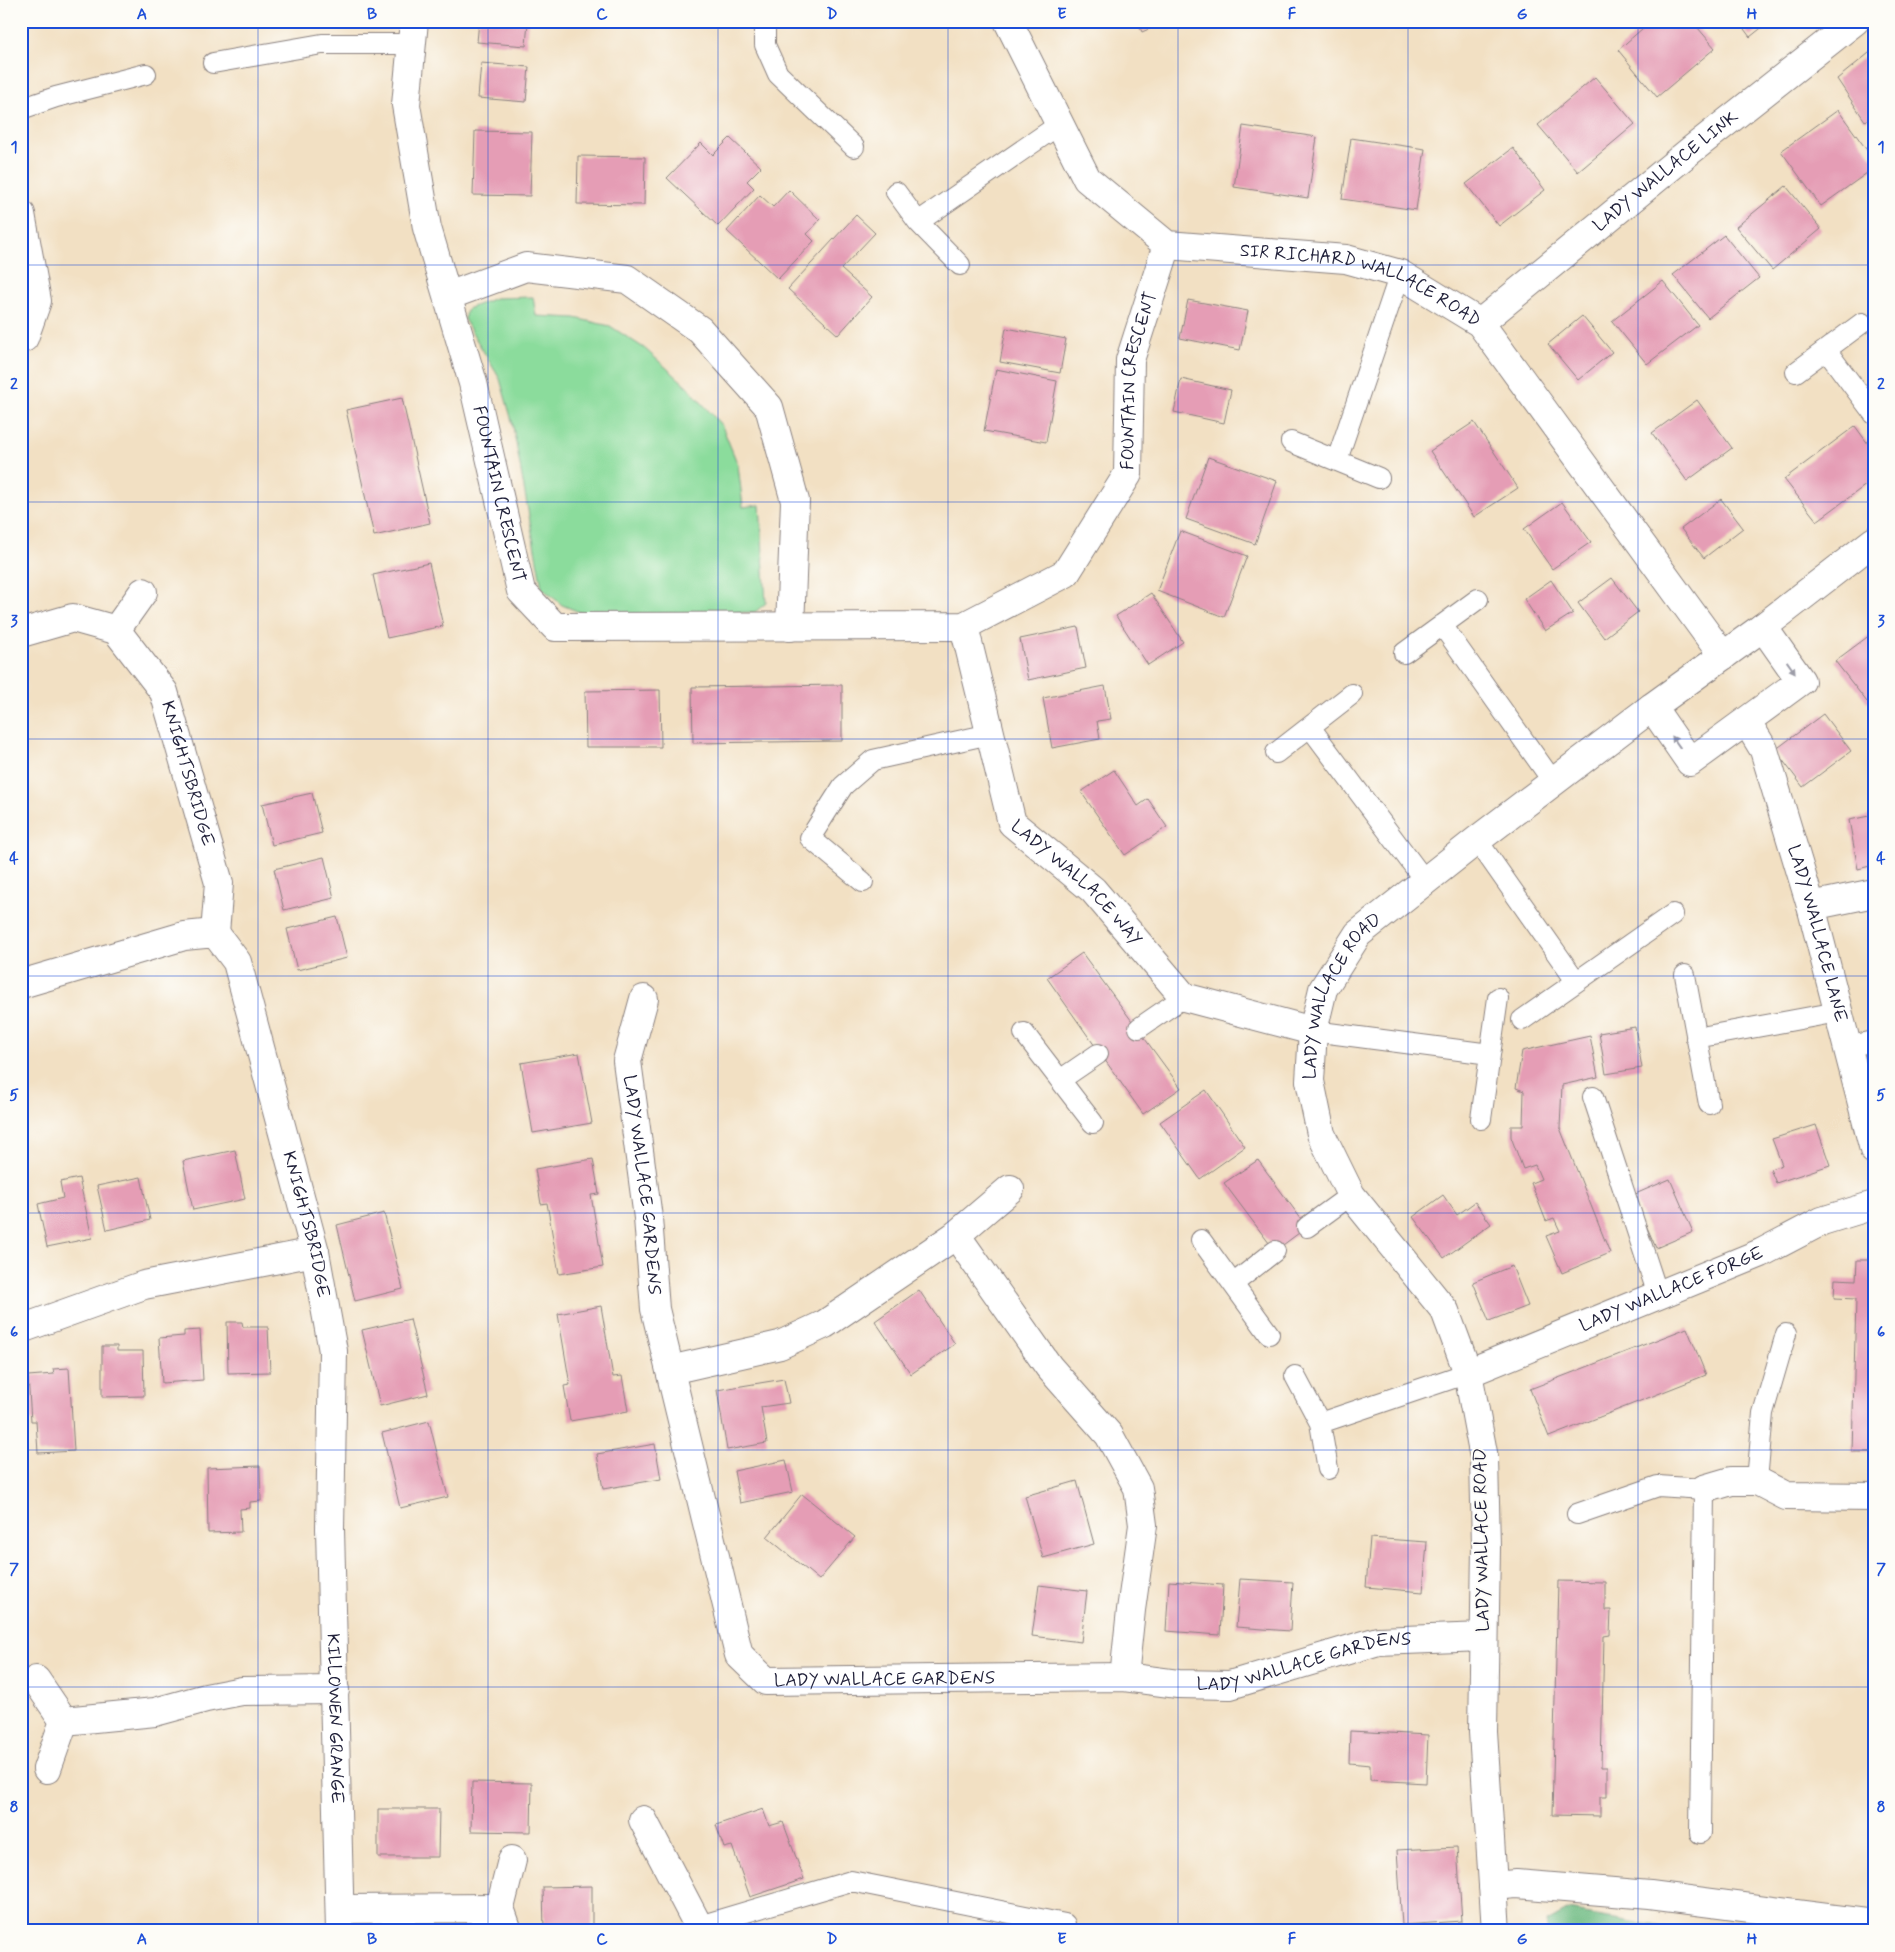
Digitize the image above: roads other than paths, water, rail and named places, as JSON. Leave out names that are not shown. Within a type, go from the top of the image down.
[{"type":"street","points":[[1008,21],[1087,179],[1167,244]]},
{"type":"street","name":"LADY WALLACE LINK","points":[[1480,323],[1690,151],[1855,21]]},
{"type":"street","name":"FOUNTAIN CRESCENT","points":[[413,33],[406,105],[427,228],[473,383],[521,591],[555,626],[964,626],[1066,573],[1128,474],[1130,360],[1167,244]]},
{"type":"street","points":[[21,214],[37,301],[24,338],[21,338]]},
{"type":"street","name":"SIR RICHARD WALLACE ROAD","points":[[1167,244],[1346,260],[1400,274],[1480,323],[1723,656]]},
{"type":"street","points":[[448,296],[526,267],[626,279],[700,330],[769,407],[795,501],[790,627]]},
{"type":"street","name":"LADY WALLACE ROAD","points":[[1496,1931],[1482,1732],[1486,1547],[1484,1458],[1468,1372],[1444,1311],[1351,1195],[1321,1134],[1310,1081],[1313,1031],[1323,989],[1358,934],[1425,880],[1652,707],[1871,548]]},
{"type":"street","points":[[21,633],[72,618],[116,630],[143,592]]},
{"type":"street","name":"LADY WALLACE WAY","points":[[964,626],[1012,823],[1093,890],[1184,997]]},
{"type":"street","points":[[1652,707],[1690,762],[1747,722],[1801,681],[1763,627]]},
{"type":"street","name":"KNIGHTSBRIDGE","points":[[116,630],[164,692],[219,883],[215,933],[237,962],[315,1252],[333,1351],[330,1529]]},
{"type":"street","name":"LADY WALLACE LANE","points":[[1747,722],[1764,750],[1811,906],[1874,1150]]},
{"type":"street","points":[[1811,906],[1874,893]]},
{"type":"street","points":[[21,984],[184,936],[215,933]]},
{"type":"street","points":[[1184,997],[1313,1031]]},
{"type":"street","name":"LADY WALLACE GARDENS","points":[[644,999],[627,1061],[648,1218],[655,1309],[739,1655],[766,1681],[1124,1677],[1178,1684],[1230,1685],[1378,1641],[1484,1637]]},
{"type":"street","points":[[670,1370],[780,1345],[826,1324],[956,1235],[1010,1189]]},
{"type":"street","name":"LADY WALLACE FORGE","points":[[1468,1372],[1761,1253],[1822,1221],[1874,1205]]},
{"type":"street","points":[[956,1235],[1049,1367],[1109,1435],[1138,1488],[1144,1526],[1131,1610],[1124,1677]]},
{"type":"street","points":[[21,1329],[144,1285],[315,1252]]},
{"type":"street","points":[[1704,1489],[1731,1480],[1758,1481],[1786,1496],[1874,1498]]},
{"type":"street","name":"KILLOWEN GRANGE","points":[[330,1529],[340,1920],[504,1919],[512,1860]]},
{"type":"street","points":[[36,1680],[64,1721]]},
{"type":"street","points":[[64,1721],[155,1712],[206,1698],[242,1692],[335,1690]]},
{"type":"street","points":[[47,1769],[64,1721]]},
{"type":"street","points":[[643,1820],[700,1928]]},
{"type":"street","points":[[1493,1886],[1516,1884],[1650,1895],[1874,1924]]},
{"type":"lane","points":[[765,21],[765,45],[778,74],[854,147]]},
{"type":"lane","points":[[214,63],[322,44],[413,33]]},
{"type":"lane","points":[[21,109],[56,97],[146,74]]},
{"type":"lane","points":[[918,222],[1060,124]]},
{"type":"lane","points":[[896,192],[918,222],[960,265]]},
{"type":"lane","points":[[1337,460],[1400,274]]},
{"type":"lane","points":[[1796,372],[1862,323]]},
{"type":"lane","points":[[1826,350],[1874,414]]},
{"type":"lane","points":[[1291,442],[1379,478]]},
{"type":"lane","points":[[1404,652],[1478,599]]},
{"type":"lane","points":[[1442,625],[1554,783]]},
{"type":"lane","points":[[1276,753],[1352,694]]},
{"type":"lane","points":[[1310,727],[1425,880]]},
{"type":"lane","points":[[863,882],[810,838],[842,786],[873,760],[990,734]]},
{"type":"lane","points":[[1477,840],[1576,982]]},
{"type":"lane","points":[[1522,1020],[1674,914]]},
{"type":"lane","points":[[1685,975],[1709,1104]]},
{"type":"lane","points":[[1138,1028],[1184,997]]},
{"type":"lane","points":[[1481,1119],[1498,998]]},
{"type":"lane","points":[[1696,1038],[1838,1012]]},
{"type":"lane","points":[[1313,1031],[1490,1054]]},
{"type":"lane","points":[[1024,1033],[1093,1123]]},
{"type":"lane","points":[[1847,1047],[1874,1041]]},
{"type":"lane","points":[[1060,1080],[1098,1054]]},
{"type":"lane","points":[[1593,1097],[1658,1295]]},
{"type":"lane","points":[[1307,1227],[1351,1195]]},
{"type":"lane","points":[[1200,1240],[1269,1334]]},
{"type":"lane","points":[[1233,1284],[1275,1251]]},
{"type":"lane","points":[[1758,1481],[1763,1413],[1786,1334]]},
{"type":"lane","points":[[1320,1423],[1468,1372]]},
{"type":"lane","points":[[1296,1376],[1320,1423],[1328,1469]]},
{"type":"lane","points":[[1577,1514],[1658,1486],[1704,1489],[1700,1833]]},
{"type":"lane","points":[[700,1928],[850,1881],[1065,1924]]}]
